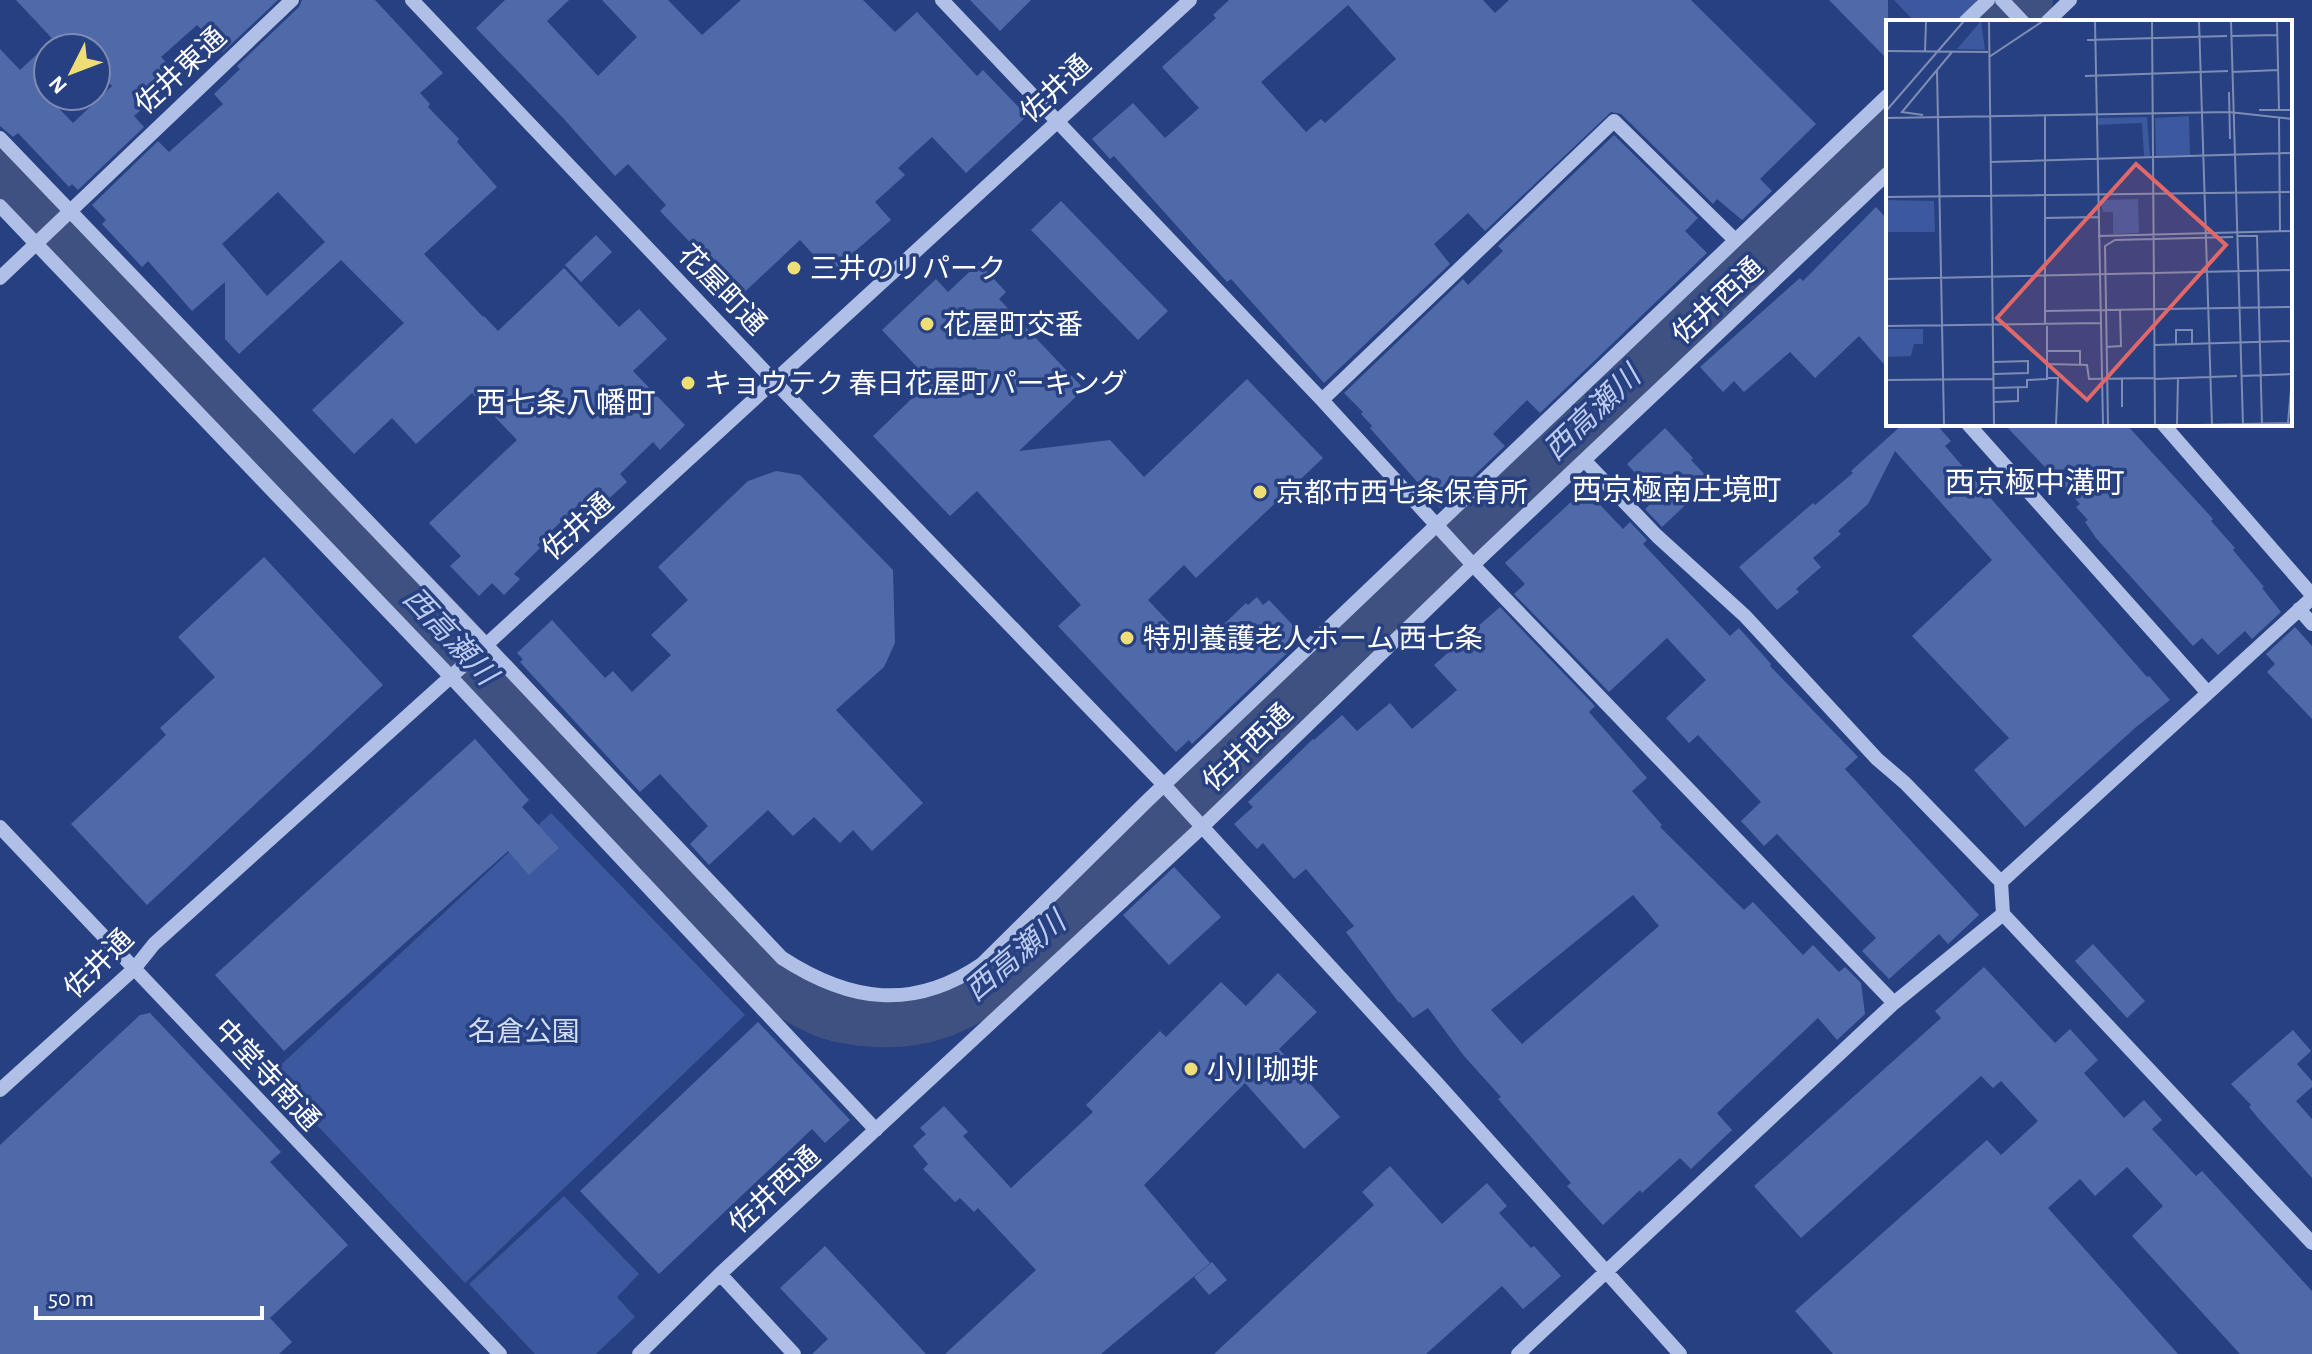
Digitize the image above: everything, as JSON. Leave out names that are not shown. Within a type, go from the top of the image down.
[{"type":"street","name":"佐井東通","points":[[0,278],[292,0]]},
{"type":"street","name":"花屋町通","points":[[412,0],[1167,788],[1426,1070],[1680,1354]]},
{"type":"street","points":[[942,0],[1322,400],[1473,565],[1894,1003]]},
{"type":"street","name":"佐井通","points":[[0,1090],[134,969],[154,944],[1190,0]]},
{"type":"street","points":[[1967,20],[1988,0]]},
{"type":"street","points":[[2002,0],[2021,20]]},
{"type":"street","points":[[2049,20],[2070,0]]},
{"type":"street","points":[[0,138],[782,958],[806,974],[839,988],[905,996],[935,990],[959,980],[982,964],[1886,97]]},
{"type":"street","points":[[1322,400],[1614,121],[1735,240]]},
{"type":"street","name":"佐井西通","points":[[639,1354],[1198,822],[1886,175]]},
{"type":"street","points":[[0,206],[453,674],[876,1130]]},
{"type":"street","points":[[1970,426],[2208,693]]},
{"type":"street","points":[[2001,882],[2312,596],[2165,426]]},
{"type":"street","points":[[1585,461],[1657,536],[1745,616],[1877,759],[1905,783],[2001,882],[2003,914],[2312,1243]]},
{"type":"street","points":[[2299,609],[2312,624]]},
{"type":"street","name":"中堂寺南通","points":[[0,827],[500,1354]]},
{"type":"street","points":[[1518,1354],[1894,1003],[2003,914]]},
{"type":"street","points":[[720,1274],[794,1354]]},
{"type":"green space","points":[[1894,0],[1976,0],[1976,4],[1959,20],[1913,20]]},
{"type":"green space","name":"名倉公園","points":[[551,813],[745,1015],[465,1283],[270,1075]]},
{"type":"green space","points":[[564,1196],[639,1274],[617,1297],[635,1317],[596,1354],[535,1354],[469,1284]]},
{"type":"building","points":[[16,0],[278,0],[223,52],[197,25],[161,57],[179,76],[134,116],[144,127],[78,190],[72,184],[69,187],[18,133],[13,137],[0,126],[0,49],[20,70],[32,59],[32,112],[62,112],[73,123],[85,112],[112,112],[112,32],[46,32]]},
{"type":"building","points":[[302,0],[375,0],[443,73],[420,93],[430,104],[428,107],[459,139],[457,142],[497,187],[424,254],[498,331],[564,268],[619,327],[639,309],[667,339],[633,371],[685,425],[660,450],[653,442],[620,474],[627,482],[591,515],[580,503],[537,545],[540,548],[514,574],[520,579],[504,595],[492,583],[479,596],[450,566],[461,556],[429,523],[517,440],[472,393],[416,444],[392,418],[354,454],[312,410],[404,323],[341,260],[239,354],[225,339],[225,282],[192,311],[148,261],[142,267],[102,224],[106,220],[92,205],[158,141],[169,152],[223,104],[214,94],[240,69],[237,66],[299,7]],"holes":[[[278,192],[325,242],[267,296],[222,244]]]},
{"type":"building","points":[[505,0],[569,0],[547,21],[598,76],[637,37],[602,0],[668,0],[702,35],[741,0],[863,0],[895,32],[917,12],[977,76],[983,70],[1027,116],[966,173],[932,137],[898,168],[905,175],[875,202],[891,220],[830,273],[800,240],[733,303],[701,267],[708,261],[660,211],[666,205],[628,164],[615,176],[476,28]]},
{"type":"building","points":[[970,0],[1031,0],[1000,31]]},
{"type":"building","points":[[1229,0],[1483,0],[1495,13],[1509,0],[1691,0],[1816,124],[1760,179],[1772,191],[1742,220],[1717,199],[1713,204],[1621,114],[1611,112],[1485,231],[1468,213],[1434,244],[1450,264],[1324,383],[1231,279],[1227,282],[1114,156],[1110,159],[1092,139],[1133,103],[1165,138],[1199,108],[1162,67],[1216,18],[1213,15]],"holes":[[[1348,5],[1396,59],[1325,123],[1321,119],[1306,132],[1261,82]]]},
{"type":"building","points":[[1829,0],[1888,0],[1886,58]]},
{"type":"building","points":[[1614,135],[1698,218],[1685,231],[1707,253],[1540,413],[1527,400],[1493,434],[1505,446],[1440,508],[1370,428],[1372,426],[1361,414],[1363,412],[1344,393],[1463,279],[1468,285],[1503,251],[1498,246]]},
{"type":"building","points":[[1061,201],[1168,311],[1138,340],[1031,230]]},
{"type":"building","points":[[1876,207],[1886,218],[1886,367],[1859,336],[1815,378],[1790,352],[1744,392],[1734,381],[1723,392],[1700,367],[1800,278],[1803,281]]},
{"type":"building","points":[[596,235],[612,252],[581,282],[565,265]]},
{"type":"building","points":[[979,263],[1006,292],[999,299],[1084,389],[1019,451],[1110,440],[1144,477],[1247,379],[1323,458],[1196,578],[1184,565],[1148,600],[1196,651],[1246,603],[1248,605],[1257,597],[1263,605],[1269,600],[1304,637],[1192,744],[1189,740],[1176,752],[1058,626],[1081,605],[977,491],[950,516],[873,436],[930,381],[882,330],[936,279],[948,292]]},
{"type":"building","points":[[1901,426],[1938,426],[1951,441],[1945,446],[2170,700],[2025,827],[1974,770],[2009,738],[1912,636],[1992,560],[1895,451],[1868,504],[1838,531],[1841,534],[1813,558],[1821,567],[1796,589],[1799,592],[1777,610],[1739,567],[1853,473],[1851,471]]},
{"type":"building","points":[[2006,426],[2128,426],[2213,519],[2211,521],[2235,548],[2233,550],[2281,612],[2252,639],[2245,631],[2218,655],[2202,638],[2193,646],[2096,538],[2085,522],[2088,520],[2076,507],[2080,504]]},
{"type":"building","points":[[1665,428],[1711,481],[1662,527],[1645,509],[1657,497],[1627,464]]},
{"type":"building","points":[[776,471],[800,475],[893,570],[895,643],[884,667],[836,710],[923,803],[872,851],[853,830],[840,843],[814,817],[793,836],[768,810],[709,865],[690,844],[708,826],[660,774],[640,792],[520,662],[523,659],[517,653],[552,620],[605,678],[613,671],[632,692],[671,655],[651,635],[688,600],[658,567],[748,481]]},
{"type":"building","points":[[1585,489],[1623,529],[1630,522],[1647,540],[1643,544],[1730,636],[1739,628],[1770,666],[1858,757],[1845,769],[1979,915],[1948,944],[1939,934],[1889,979],[1862,951],[1876,938],[1777,834],[1764,846],[1741,821],[1761,802],[1698,735],[1689,743],[1666,718],[1706,680],[1667,638],[1609,692],[1514,594],[1525,584],[1505,563]]},
{"type":"building","points":[[264,557],[383,685],[147,905],[71,824],[166,735],[160,728],[215,677],[178,637]]},
{"type":"building","points":[[1500,607],[1595,706],[1589,712],[1647,778],[1632,791],[1662,825],[1660,827],[1744,910],[1753,902],[1803,955],[1813,945],[1839,972],[1845,967],[1861,983],[1865,1014],[1837,1040],[1818,1018],[1717,1113],[1732,1130],[1691,1169],[1680,1158],[1603,1225],[1567,1186],[1571,1183],[1498,1099],[1501,1097],[1464,1056],[1428,1008],[1413,1018],[1399,1003],[1346,932],[1354,926],[1306,869],[1294,879],[1263,843],[1257,849],[1234,824],[1253,807],[1248,802],[1342,715],[1357,731],[1390,703],[1412,729],[1457,690],[1434,665]],"holes":[[[1633,895],[1659,926],[1522,1044],[1491,1010]]]},
{"type":"building","points":[[2295,627],[2312,646],[2312,719],[2267,672],[2275,664],[2266,654]]},
{"type":"building","points":[[475,739],[529,800],[522,807],[559,848],[529,875],[508,851],[284,1051],[215,975]]},
{"type":"building","points":[[1174,867],[1221,917],[1169,965],[1123,915]]},
{"type":"building","points":[[2093,944],[2145,1001],[2127,1018],[2075,961]]},
{"type":"building","points":[[1984,967],[2055,1043],[2070,1029],[2098,1060],[2084,1073],[2124,1118],[2144,1100],[2162,1120],[2152,1129],[2196,1176],[2202,1171],[2312,1291],[2312,1354],[2240,1354],[2132,1236],[2163,1206],[2127,1167],[2095,1196],[2080,1179],[2048,1208],[2178,1354],[1833,1354],[1795,1311],[1987,1140],[2001,1155],[2038,1121],[2001,1081],[1993,1088],[1981,1076],[1801,1238],[1754,1186],[1941,1018],[1935,1011]]},
{"type":"building","points":[[1278,973],[1317,1012],[1279,1049],[1340,1117],[1304,1149],[1245,1083],[1144,1185],[1210,1263],[1101,1354],[945,1354],[1036,1270],[978,1208],[974,1212],[960,1198],[955,1202],[923,1169],[928,1164],[913,1146],[926,1134],[920,1128],[944,1106],[968,1132],[963,1136],[1011,1188],[1093,1112],[1086,1105],[1160,1031],[1166,1037],[1221,982],[1246,1006]]},
{"type":"building","points":[[150,1013],[281,1152],[270,1162],[348,1245],[270,1318],[292,1342],[279,1354],[0,1354],[0,1145],[140,1015]]},
{"type":"building","points":[[758,1022],[850,1120],[825,1143],[812,1129],[659,1274],[580,1191]]},
{"type":"building","points":[[2293,1030],[2311,1051],[2297,1064],[2312,1081],[2312,1087],[2296,1101],[2312,1119],[2312,1178],[2231,1084]]},
{"type":"building","points":[[1390,1166],[1442,1224],[1487,1183],[1507,1206],[1499,1213],[1561,1276],[1523,1309],[1502,1286],[1426,1354],[1214,1354],[1374,1205],[1362,1192]]},
{"type":"building","points":[[825,1246],[926,1354],[812,1354],[828,1339],[780,1288]]},
{"type":"building","points":[[1212,1262],[1227,1280],[1209,1295],[1194,1277]]},
{"type":"waterway","name":"西高瀬川","points":[[2005,20],[2026,0]]},
{"type":"waterway","name":"西高瀬川","points":[[0,168],[438,622],[759,967],[791,992],[830,1013],[883,1020],[921,1017],[939,1012],[972,996],[1004,972],[1886,133]]},
{"type":"waterway","points":[[392,599],[422,605]]},
{"type":"waterway","points":[[668,892],[696,898]]},
{"type":"place","name":"三井のリパーク","points":[[794,268]]},
{"type":"place","name":"花屋町交番","points":[[927,324]]},
{"type":"place","name":"キョウテク 春日花屋町パーキング","points":[[688,383]]},
{"type":"place","name":"京都市西七条保育所","points":[[1260,492]]},
{"type":"place","name":"特別養護老人ホーム 西七条","points":[[1127,638]]},
{"type":"place","name":"小川珈琲","points":[[1191,1069]]},
{"type":"district","name":"西七条八幡町","points":[[566,403]]},
{"type":"district","name":"西京極中溝町","points":[[2035,483]]},
{"type":"district","name":"西京極南庄境町","points":[[1677,490]]}]
